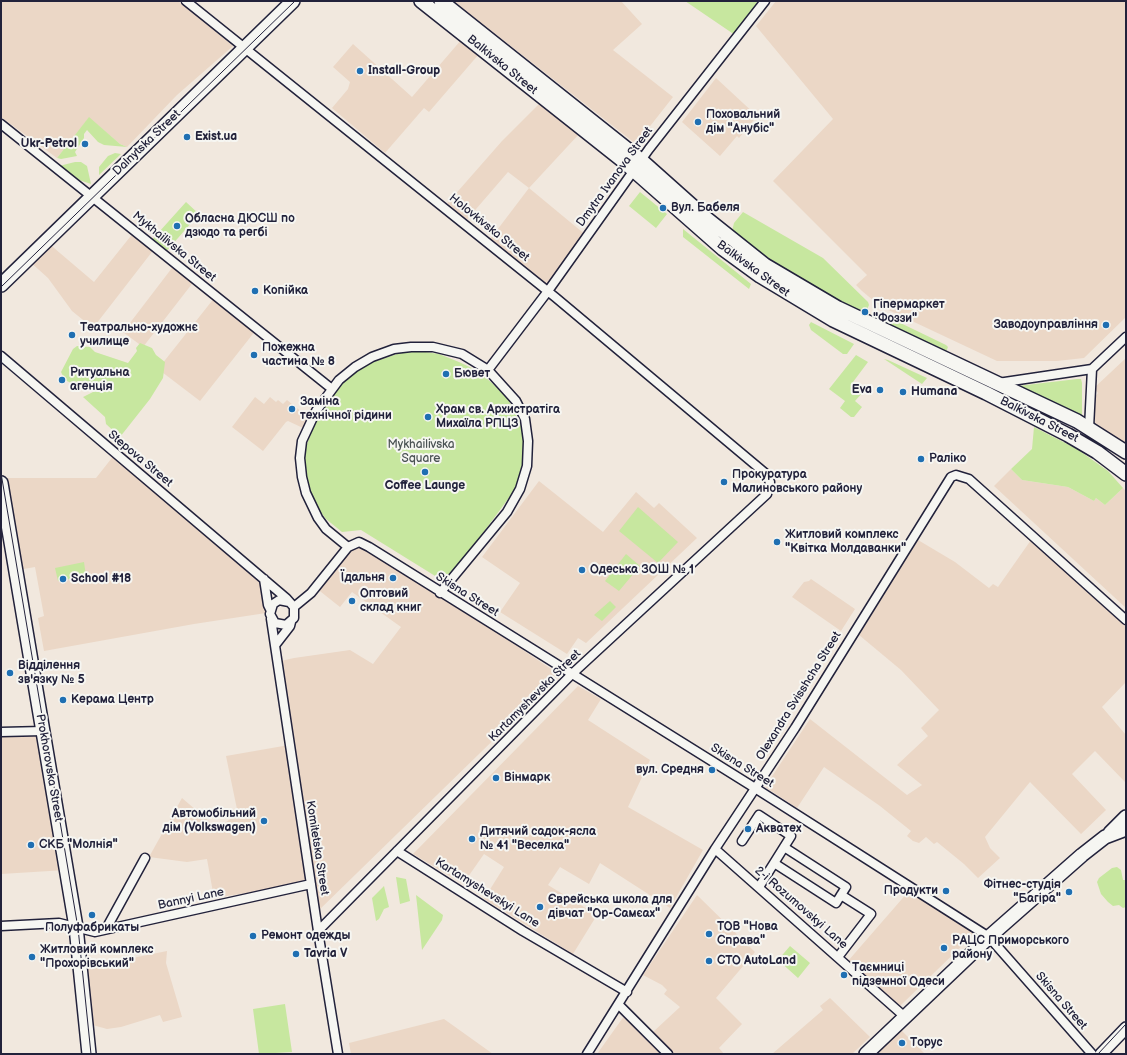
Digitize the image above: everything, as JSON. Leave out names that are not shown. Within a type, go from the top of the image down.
[{"type":"main road","name":"Dalnytska Street","points":[[1,285],[293,1]]},
{"type":"main road","name":"Balkivska Street","points":[[421,1],[637,165],[730,239],[788,279],[862,320],[1089,428],[1126,452]]},
{"type":"main road","name":"Balkivska Street","points":[[441,1],[637,165],[723,249],[760,276],[810,308],[1068,435],[1097,452],[1126,474]]},
{"type":"main road","name":"Prokhorovska Street","points":[[1,483],[76,927],[89,1054]]},
{"type":"main road","points":[[866,1054],[989,937],[1082,855],[1105,837],[1126,817]]},
{"type":"main road","points":[[1105,837],[1126,829]]},
{"type":"main road","points":[[1101,1054],[1126,1028]]},
{"type":"street","name":"Holovkivska Street","points":[[186,1],[548,291],[765,473],[770,482]]},
{"type":"street","name":"Dmytra Ivanova Street","points":[[488,370],[548,291],[637,165],[765,1]]},
{"type":"street","name":"Mykhailivska Street","points":[[1,124],[332,389]]},
{"type":"street","points":[[994,383],[1092,369],[1126,337]]},
{"type":"street","points":[[292,605],[311,594],[348,547],[326,530],[318,518],[306,492],[302,477],[300,458],[302,441],[316,411],[332,389],[355,367],[372,357],[394,350],[411,347],[433,347],[462,354],[488,370],[516,401],[525,419],[528,441],[527,466],[520,489],[507,512],[440,593]]},
{"type":"street","name":"Stepova Street","points":[[1,356],[264,579],[292,605]]},
{"type":"street","points":[[1089,428],[1092,369]]},
{"type":"street","name":"Olexandra Svisshcha Street","points":[[587,1054],[715,849],[795,728],[946,482],[951,477],[956,475],[969,479],[1126,620]]},
{"type":"street","name":"Kartamyshevska Street","points":[[318,931],[572,674],[767,494],[770,482]]},
{"type":"street","name":"Skisna Street","points":[[348,547],[359,542],[756,788],[989,937],[1092,1054]]},
{"type":"street","points":[[264,579],[272,619],[275,623],[282,625],[291,622]]},
{"type":"street","points":[[270,609],[273,604],[279,600],[292,605]]},
{"type":"street","points":[[276,644],[290,626],[295,614],[292,605]]},
{"type":"street","name":"Komitetska Street","points":[[272,619],[318,931],[338,1054]]},
{"type":"street","points":[[1,732],[43,731]]},
{"type":"street","points":[[742,841],[759,815],[791,836],[759,887]]},
{"type":"street","points":[[774,863],[836,903],[846,887],[784,847]]},
{"type":"street","name":"2-i Rozumovskyi Lane","points":[[715,849],[905,1017]]},
{"type":"street","name":"Kartamyshevskyi Lane","points":[[397,851],[523,931],[627,992]]},
{"type":"street","points":[[106,929],[145,858]]},
{"type":"street","name":"Bannyi Lane","points":[[1,926],[60,923],[95,932],[311,884]]},
{"type":"street","points":[[838,957],[870,914],[841,895]]},
{"type":"street","points":[[618,1005],[668,1054]]},
{"type":"shaded area","points":[[1,1],[178,1],[233,46],[177,95],[127,147],[120,144],[89,118],[57,158],[1,117]]},
{"type":"shaded area","points":[[448,1],[621,1],[642,24],[613,50],[673,97],[636,144],[484,25]]},
{"type":"shaded area","points":[[776,1],[1126,1],[1126,317],[1084,358],[1057,361],[997,361],[880,306],[862,291],[856,285],[867,275],[773,181],[833,119],[756,26]]},
{"type":"shaded area","points":[[462,39],[479,54],[429,112],[424,108],[385,153],[332,108],[348,89],[350,82],[333,67],[353,44],[412,97]]},
{"type":"shaded area","points":[[716,78],[757,116],[739,138],[737,136],[720,156],[682,122]]},
{"type":"shaded area","points":[[542,101],[580,133],[529,188],[508,172],[464,223],[445,206],[502,141]]},
{"type":"shaded area","points":[[529,188],[587,236],[548,290],[488,242]]},
{"type":"shaded area","points":[[134,232],[155,248],[93,328],[72,311],[48,278],[28,260],[47,242],[94,282]]},
{"type":"shaded area","points":[[175,264],[195,280],[143,347],[123,332]]},
{"type":"shaded area","points":[[215,297],[256,330],[200,401],[158,369]]},
{"type":"shaded area","points":[[1126,358],[1126,447],[1095,423],[1094,398],[1098,393],[1094,388]]},
{"type":"shaded area","points":[[255,397],[264,404],[270,397],[276,402],[278,400],[283,404],[287,400],[308,417],[303,428],[288,421],[286,422],[263,451],[232,427]]},
{"type":"shaded area","points":[[115,454],[260,577],[266,613],[194,624],[44,651],[38,618],[44,616],[35,567],[18,570],[3,478],[96,478]]},
{"type":"shaded area","points":[[1011,469],[1022,480],[1068,487],[1094,501],[1096,498],[1105,505],[1123,488],[1126,491],[1126,608],[994,486]]},
{"type":"shaded area","name":"Одеська ЗОШ № 1","points":[[539,481],[603,532],[636,492],[654,508],[659,503],[697,538],[586,643],[578,638],[567,654],[500,612],[520,583],[482,557]]},
{"type":"shaded area","points":[[918,540],[955,562],[989,588],[993,584],[998,587],[1031,540],[1126,626],[1126,682],[1102,707],[1126,735],[1126,783],[1095,751],[1072,774],[1106,810],[1081,834],[1030,782],[985,837],[990,848],[1000,858],[978,878],[964,864],[937,842],[934,844],[926,837],[919,843],[913,841],[907,836],[911,831],[880,806],[824,767],[797,808],[765,787],[810,719],[907,795],[922,785],[897,765],[928,736],[921,728],[939,710],[901,670],[859,635]]},
{"type":"shaded area","points":[[359,543],[379,553],[560,675],[316,913],[281,661],[350,650],[373,664],[401,627],[352,592],[340,607],[316,588],[348,548]]},
{"type":"shaded area","points":[[811,579],[855,609],[841,631],[792,597],[804,582]]},
{"type":"shaded area","points":[[578,686],[601,699],[588,720],[650,760],[628,807],[703,850],[670,908],[600,863],[589,884],[560,867],[548,885],[597,915],[573,954],[484,899],[504,867],[484,854],[463,884],[413,854]]},
{"type":"shaded area","points":[[41,732],[66,870],[1,874],[1,733]]},
{"type":"shaded area","name":"Автомобільний дім (Volkswagen)","points":[[289,745],[310,883],[214,898],[207,859],[187,862],[149,857],[182,798],[217,828],[238,814],[226,756]]},
{"type":"shaded area","points":[[908,892],[973,928],[972,936],[900,1006],[848,961]]},
{"type":"shaded area","points":[[697,895],[755,952],[716,998],[742,1024],[719,1048],[724,1054],[674,1054],[653,1032],[680,1007],[664,994],[667,990],[662,985],[643,975]]},
{"type":"shaded area","points":[[167,951],[166,963],[182,1017],[163,1022],[160,1015],[121,1027],[107,1029],[89,1024],[83,968]]},
{"type":"shaded area","points":[[830,998],[870,1037],[852,1054],[772,1054],[823,1010],[820,1006]]},
{"type":"shaded area","points":[[627,1012],[666,1054],[597,1054]]},
{"type":"shaded area","points":[[444,1019],[493,1054],[351,1054],[349,1043]]},
{"type":"shaded area","points":[[897,1026],[925,1054],[873,1054]]},
{"type":"green space","points":[[685,1],[755,1],[759,4],[735,35]]},
{"type":"green space","points":[[89,117],[120,144],[127,147],[104,145],[98,142],[87,130],[75,152],[77,156],[61,159],[57,158]]},
{"type":"green space","points":[[115,153],[121,154],[99,175],[99,167],[108,156]]},
{"type":"green space","points":[[81,162],[87,166],[91,184],[79,180],[59,166]]},
{"type":"green space","points":[[640,192],[667,214],[656,228],[629,206]]},
{"type":"green space","name":"Обласна ДЮСШ по дзюдо та регбі","points":[[186,202],[199,214],[164,254],[150,242]]},
{"type":"green space","points":[[743,212],[823,258],[868,302],[869,305],[866,312],[863,313],[807,283],[767,257],[732,231],[734,223]]},
{"type":"green space","points":[[683,229],[751,284],[749,289],[683,237]]},
{"type":"green space","points":[[886,316],[946,345],[948,347],[946,352],[881,321],[883,317]]},
{"type":"green space","points":[[811,322],[854,344],[847,354],[843,354],[811,330],[809,325]]},
{"type":"green space","points":[[140,343],[152,348],[156,355],[165,362],[163,378],[150,399],[120,437],[106,424],[105,417],[83,397],[93,392],[95,386],[88,384],[79,386],[75,385],[65,380],[61,372],[73,349],[77,346],[90,347],[95,352],[128,363],[137,351],[136,348]]},
{"type":"green space","name":"Mykhailivska Square","points":[[419,351],[439,354],[459,362],[478,371],[493,384],[508,399],[522,427],[527,450],[522,480],[452,575],[440,579],[361,530],[342,532],[326,519],[316,506],[308,486],[304,466],[306,447],[322,406],[337,388],[365,365],[400,353]]},
{"type":"green space","points":[[856,355],[868,362],[853,382],[864,391],[855,401],[862,407],[854,417],[851,417],[840,408],[845,401],[829,389]]},
{"type":"green space","points":[[884,359],[888,360],[927,378],[922,384]]},
{"type":"green space","points":[[1081,379],[1082,383],[1082,419],[1018,386]]},
{"type":"green space","points":[[1034,427],[1077,449],[1108,471],[1123,488],[1105,505],[1096,498],[1094,501],[1068,487],[1022,480],[1011,469],[1032,449]]},
{"type":"green space","points":[[638,507],[678,542],[658,563],[619,531]]},
{"type":"green space","points":[[626,554],[640,566],[619,591],[605,581]]},
{"type":"green space","points":[[84,562],[86,576],[58,581],[55,568]]},
{"type":"green space","points":[[610,601],[616,607],[602,621],[594,615]]},
{"type":"green space","points":[[1117,867],[1121,870],[1123,880],[1126,880],[1126,907],[1123,908],[1119,905],[1113,906],[1108,902],[1101,894],[1097,882],[1099,878],[1112,868]]},
{"type":"green space","points":[[396,877],[406,879],[410,901],[400,904]]},
{"type":"green space","points":[[384,886],[389,907],[384,909],[379,919],[376,921],[372,898]]},
{"type":"green space","points":[[416,895],[443,915],[442,920],[422,950]]},
{"type":"green space","points":[[790,946],[810,963],[798,978],[778,960]]},
{"type":"green space","points":[[285,1004],[292,1052],[259,1054],[253,1009]]},
{"type":"tram line","points":[[1,287],[295,1]]},
{"type":"tram line","points":[[1,473],[78,928],[91,1054]]},
{"type":"tram line","points":[[1098,1054],[1126,1024]]},
{"type":"place","name":"Install-Group","points":[[360,71]]},
{"type":"place","name":"Поховальний дім \"Анубіс\"","points":[[698,122]]},
{"type":"place","name":"Exist.ua","points":[[187,137]]},
{"type":"place","name":"Ukr-Petrol","points":[[85,144]]},
{"type":"place","name":"Вул. Бабеля","points":[[663,208]]},
{"type":"place","name":"Обласна ДЮСШ по дзюдо та регбі","points":[[177,226]]},
{"type":"place","name":"Копійка","points":[[255,291]]},
{"type":"place","name":"Гіпермаркет \"Фоззи\"","points":[[865,312]]},
{"type":"place","name":"Заводоуправління","points":[[1106,325]]},
{"type":"place","name":"Театрально-художнє училище","points":[[72,335]]},
{"type":"place","name":"Пожежна частина № 8","points":[[254,355]]},
{"type":"place","name":"Бювет","points":[[446,374]]},
{"type":"place","name":"Ритуальна агенція","points":[[62,380]]},
{"type":"place","name":"Eva","points":[[880,390]]},
{"type":"place","name":"Humana","points":[[903,392]]},
{"type":"place","name":"Заміна технічної рідини","points":[[292,409]]},
{"type":"place","name":"Храм св. Архистратіга Михаїла РПЦЗ","points":[[428,417]]},
{"type":"place","name":"Раліко","points":[[921,459]]},
{"type":"place","name":"Coffee Launge","points":[[425,472]]},
{"type":"place","name":"Прокуратура Малиновського району","points":[[724,482]]},
{"type":"place","name":"Житловий комплекс \"Квітка Молдаванки\"","points":[[777,542]]},
{"type":"place","name":"Одеська ЗОШ № 1","points":[[582,570]]},
{"type":"place","name":"Їдальня","points":[[393,578]]},
{"type":"place","name":"School #18","points":[[63,579]]},
{"type":"place","name":"Оптовий склад книг","points":[[352,601]]},
{"type":"place","name":"Відділення зв'язку № 5","points":[[10,673]]},
{"type":"place","name":"Керама Центр","points":[[63,700]]},
{"type":"place","name":"вул. Средня","points":[[712,770]]},
{"type":"place","name":"Вінмарк","points":[[496,778]]},
{"type":"place","name":"Автомобільний дім (Volkswagen)","points":[[264,821]]},
{"type":"place","name":"Акватех","points":[[748,829]]},
{"type":"place","name":"Дитячий садок-ясла № 41 \"Веселка\"","points":[[472,839]]},
{"type":"place","name":"СКБ \"Молнія\"","points":[[31,845]]},
{"type":"place","name":"Продукти","points":[[946,891]]},
{"type":"place","name":"Фітнес-студія \"Багіра\"","points":[[1069,892]]},
{"type":"place","name":"Єврейська школа для дівчат \"Ор-Самєах\"","points":[[540,907]]},
{"type":"place","name":"Полуфабрикаты","points":[[92,915]]},
{"type":"place","name":"ТОВ \"Нова Справа\"","points":[[709,934]]},
{"type":"place","name":"Ремонт одежды","points":[[253,936]]},
{"type":"place","name":"РАЦС Приморського району","points":[[944,948]]},
{"type":"place","name":"Tavria V","points":[[296,954]]},
{"type":"place","name":"Житловий комплекс \"Прохорівський\"","points":[[32,957]]},
{"type":"place","name":"СТО AutoLand","points":[[709,961]]},
{"type":"place","name":"Таємниці підземної Одеси","points":[[844,975]]},
{"type":"place","name":"Торус","points":[[902,1043]]}]
